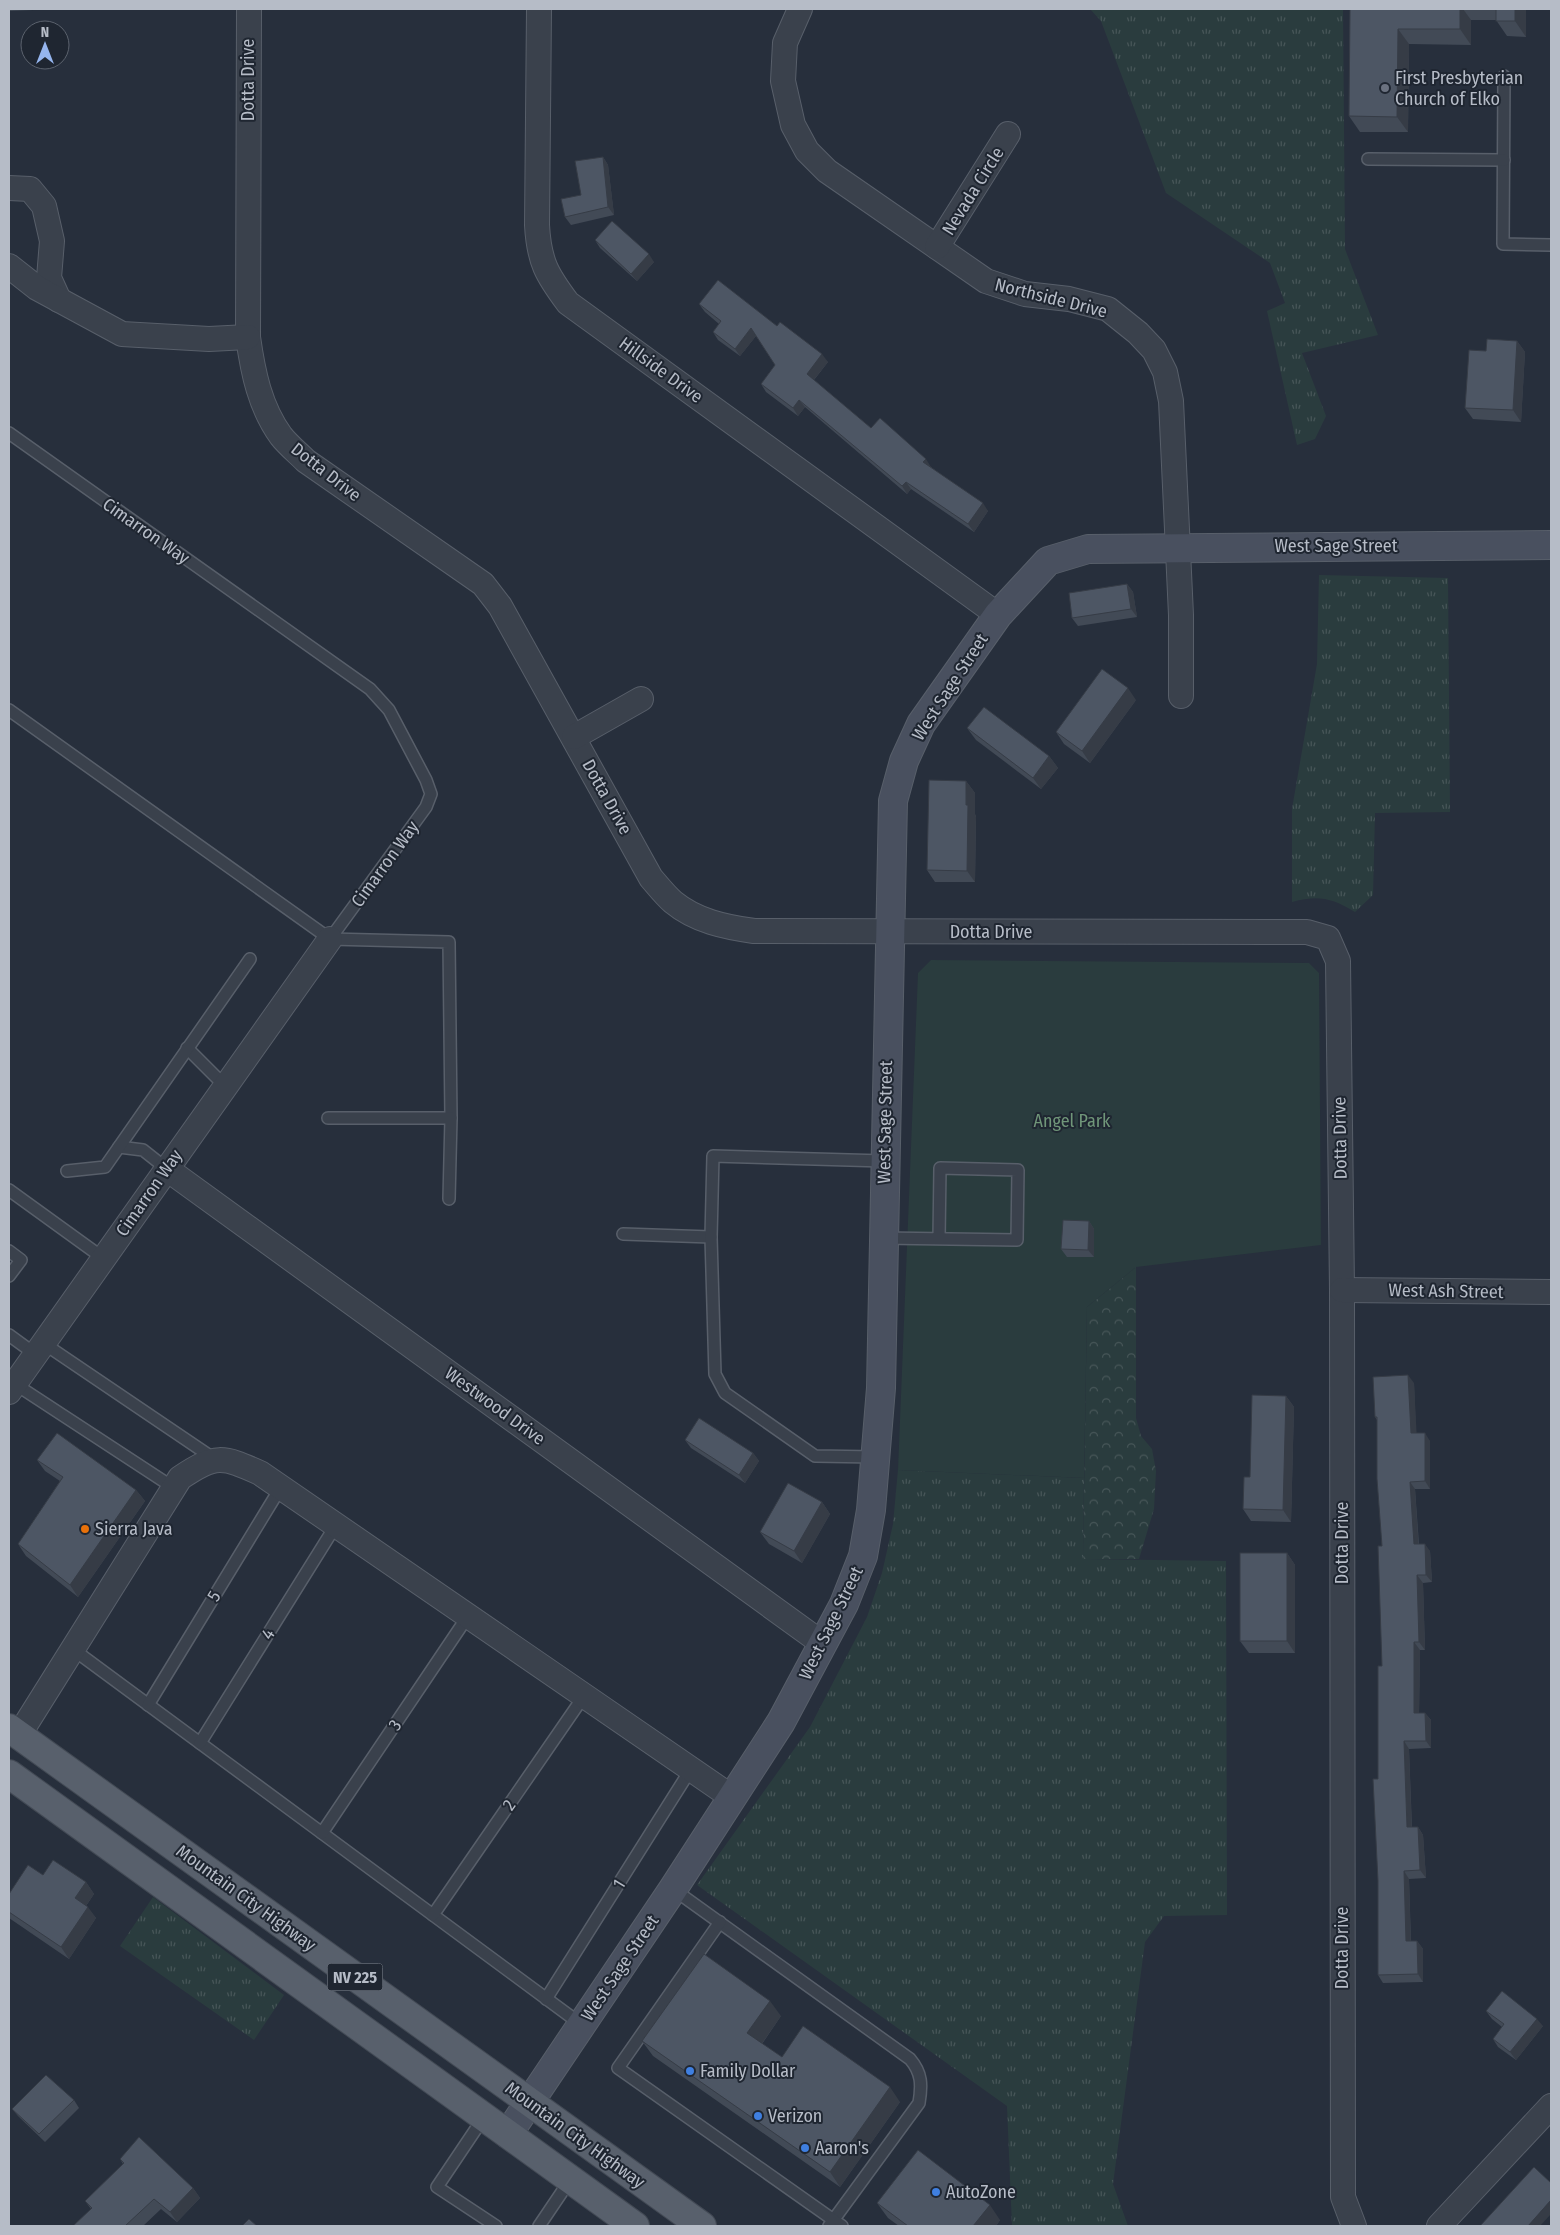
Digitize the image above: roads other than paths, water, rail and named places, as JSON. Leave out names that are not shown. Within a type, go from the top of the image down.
[{"type":"main road","name":"Mountain City Highway","points":[[14,1731],[702,2226]]},
{"type":"main road","name":"NV 225","points":[[9,1774],[635,2226]]},
{"type":"street","name":"Dotta Drive","points":[[249,9],[248,337],[253,371],[264,409],[282,437],[306,461],[484,584],[500,606],[574,736],[651,878],[672,902],[692,914],[726,928],[754,931],[1307,932],[1328,938],[1338,961],[1342,1290],[1343,2196],[1354,2226]]},
{"type":"street","name":"Hillside Drive","points":[[539,9],[538,247],[549,277],[568,303],[998,615]]},
{"type":"street","name":"Northside Drive","points":[[800,9],[785,43],[783,81],[793,125],[807,151],[827,171],[986,282],[1025,294],[1068,299],[1108,309],[1138,333],[1154,350],[1165,372],[1171,401],[1176,547],[1181,615],[1181,696]]},
{"type":"street","name":"Nevada Circle","points":[[937,247],[1008,134]]},
{"type":"street","points":[[9,188],[30,189],[44,206],[52,241],[49,278],[59,300]]},
{"type":"street","points":[[9,266],[37,288],[122,334],[209,339],[248,337]]},
{"type":"street","name":"West Sage Street","points":[[508,2134],[673,1889],[781,1722],[844,1604],[863,1556],[871,1510],[880,1388],[893,801],[904,761],[921,724],[998,615],[1048,561],[1088,548],[1551,545]]},
{"type":"street","points":[[574,736],[641,699]]},
{"type":"street","name":"Cimarron Way","points":[[12,1388],[330,939]]},
{"type":"street","name":"Westwood Drive","points":[[167,1168],[823,1644]]},
{"type":"street","name":"West Ash Street","points":[[1342,1290],[1551,1292]]},
{"type":"street","points":[[14,1731],[74,1650],[180,1478],[202,1463],[230,1460],[260,1473],[733,1798]]},
{"type":"street","points":[[1439,2226],[1551,2106]]},
{"type":"lane","points":[[1504,76],[1503,244],[1551,245]]},
{"type":"lane","points":[[1368,160],[1504,160]]},
{"type":"lane","name":"Cimarron Way","points":[[9,433],[370,689],[389,710],[426,780],[430,794],[426,807],[330,939]]},
{"type":"lane","points":[[9,710],[330,939],[449,942],[451,1118],[449,1200]]},
{"type":"lane","points":[[67,1171],[105,1167],[250,958]]},
{"type":"lane","points":[[187,1048],[225,1086]]},
{"type":"lane","points":[[328,1118],[451,1118]]},
{"type":"lane","points":[[118,1147],[142,1150],[167,1168]]},
{"type":"lane","points":[[876,1456],[815,1456],[725,1393],[715,1374],[711,1237],[714,1156],[884,1161]]},
{"type":"lane","points":[[883,1238],[938,1239],[1017,1240],[1018,1170],[940,1168],[938,1239]]},
{"type":"lane","points":[[9,1190],[103,1258]]},
{"type":"lane","points":[[623,1234],[711,1237]]},
{"type":"lane","points":[[9,1251],[21,1260],[9,1276]]},
{"type":"lane","points":[[9,1335],[39,1349],[216,1460]]},
{"type":"lane","points":[[12,1388],[174,1488]]},
{"type":"lane","name":"5","points":[[148,1705],[281,1488]]},
{"type":"lane","name":"4","points":[[200,1743],[336,1525]]},
{"type":"lane","name":"3","points":[[322,1833],[468,1616]]},
{"type":"lane","points":[[74,1650],[582,2025]]},
{"type":"lane","name":"2","points":[[433,1915],[584,1696]]},
{"type":"lane","name":"1","points":[[546,1999],[691,1769]]},
{"type":"lane","points":[[673,1889],[720,1922],[910,2059],[918,2068],[922,2084],[920,2103],[835,2224],[618,2068],[720,1922]]},
{"type":"lane","points":[[484,2117],[437,2187],[496,2226]]},
{"type":"lane","points":[[539,2226],[570,2180]]},
{"type":"place","name":"First Presbyterian Church of Elko","points":[[1385,88]]},
{"type":"place","name":"Sierra Java","points":[[85,1529]]},
{"type":"place","name":"Family Dollar","points":[[690,2071]]},
{"type":"place","name":"Verizon","points":[[758,2116]]},
{"type":"place","name":"Aaron's","points":[[805,2148]]},
{"type":"place","name":"AutoZone","points":[[936,2192]]},
{"type":"park label","name":"Angel Park","points":[[1072,1121]]}]
